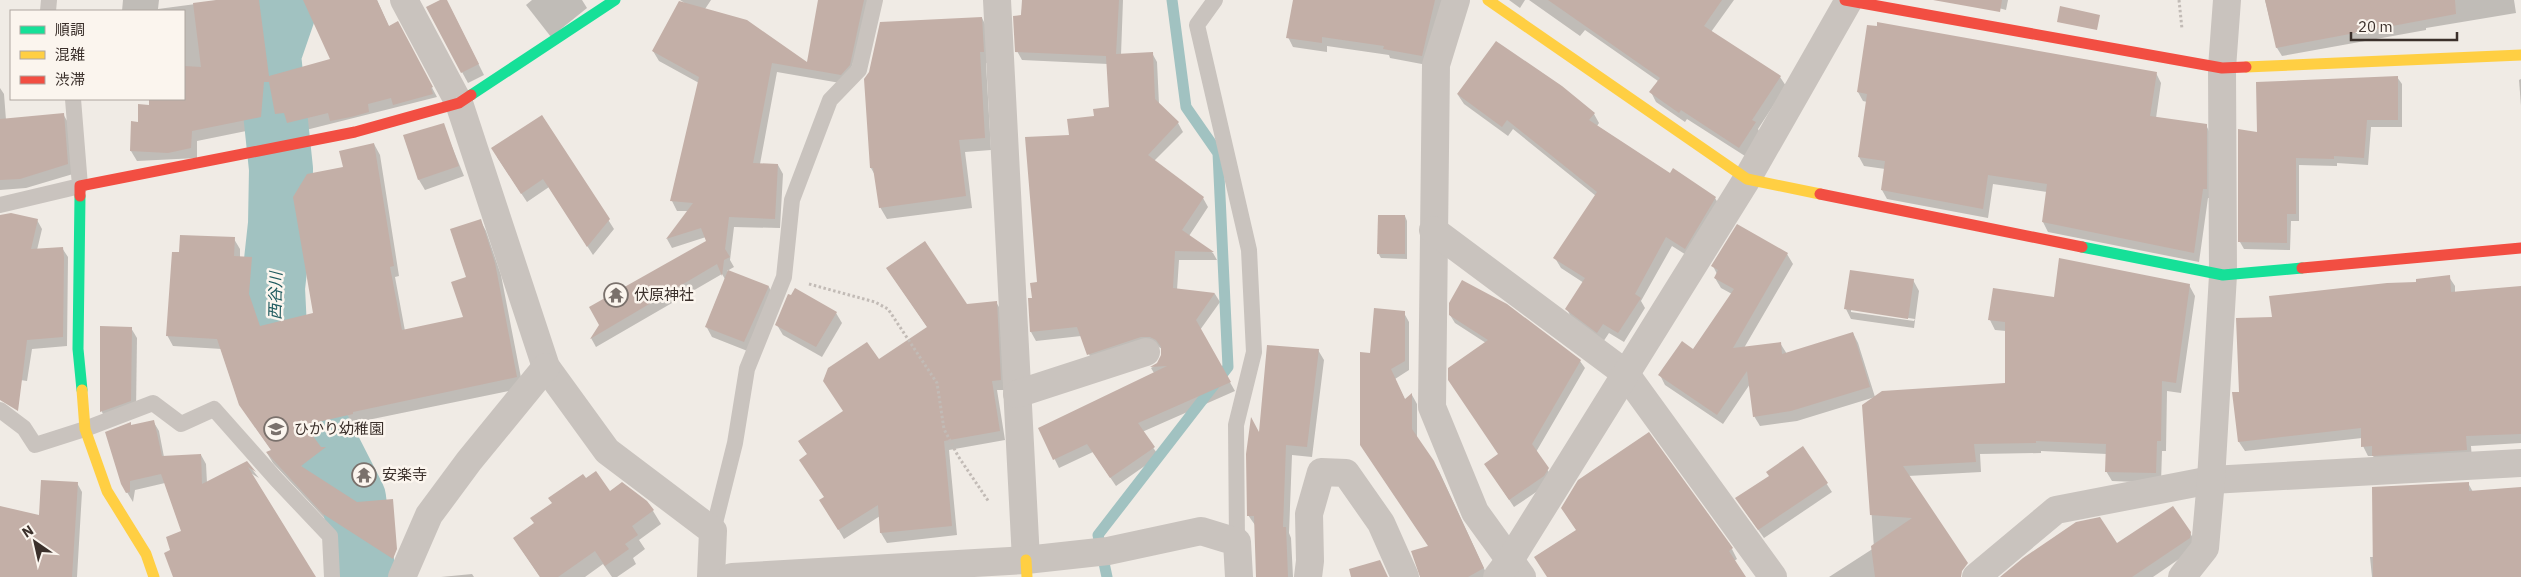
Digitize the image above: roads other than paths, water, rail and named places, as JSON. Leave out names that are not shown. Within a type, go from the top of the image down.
[{"type":"street","points":[[404,0],[459,103],[546,367],[607,451],[714,531],[711,577]]},
{"type":"street","points":[[154,577],[146,554],[106,491],[85,429],[78,349],[80,186],[355,132],[459,103],[615,0]]},
{"type":"street","points":[[996,0],[1026,569]]},
{"type":"street","points":[[1456,0],[1436,65],[1432,407],[1475,512],[1510,571],[1626,373],[1747,179],[1847,1],[2222,68],[2521,55]]},
{"type":"street","points":[[1488,0],[1747,179],[2223,275],[2521,248]]},
{"type":"street","points":[[2182,577],[2205,548],[2211,480],[2223,275],[2222,68],[2227,0]]},
{"type":"street","points":[[1433,230],[1626,373],[1773,577]]},
{"type":"street","points":[[1018,394],[1146,352]]},
{"type":"street","points":[[402,577],[429,515],[468,461],[546,367]]},
{"type":"street","points":[[1976,577],[2056,510],[2211,480],[2521,463]]},
{"type":"street","points":[[1308,577],[1310,561],[1308,514],[1322,472],[1346,473],[1380,523],[1405,577]]},
{"type":"street","points":[[732,577],[1026,569],[1201,531],[1237,542],[1238,577]]},
{"type":"lane","points":[[714,531],[735,443],[748,369],[784,277],[792,200],[830,100],[859,70],[875,0]]},
{"type":"lane","points":[[1215,0],[1197,25],[1249,250],[1254,352],[1236,425],[1237,542]]},
{"type":"lane","points":[[0,205],[80,186],[73,100]]},
{"type":"lane","points":[[0,410],[24,428],[35,445],[85,429],[153,403],[181,424],[214,409],[330,536],[332,577]]},
{"type":"waterway","name":"西谷川","points":[[288,0],[269,55],[281,169],[280,224],[273,288],[275,329],[306,404],[354,498],[364,577]]},
{"type":"waterway","points":[[1107,577],[1098,535],[1228,367],[1218,153],[1186,107],[1172,0]]},
{"type":"place","name":"伏原神社","points":[[616,295]]},
{"type":"place","name":"ひかり幼稚園","points":[[276,429]]},
{"type":"place","name":"安楽寺","points":[[364,475]]}]
